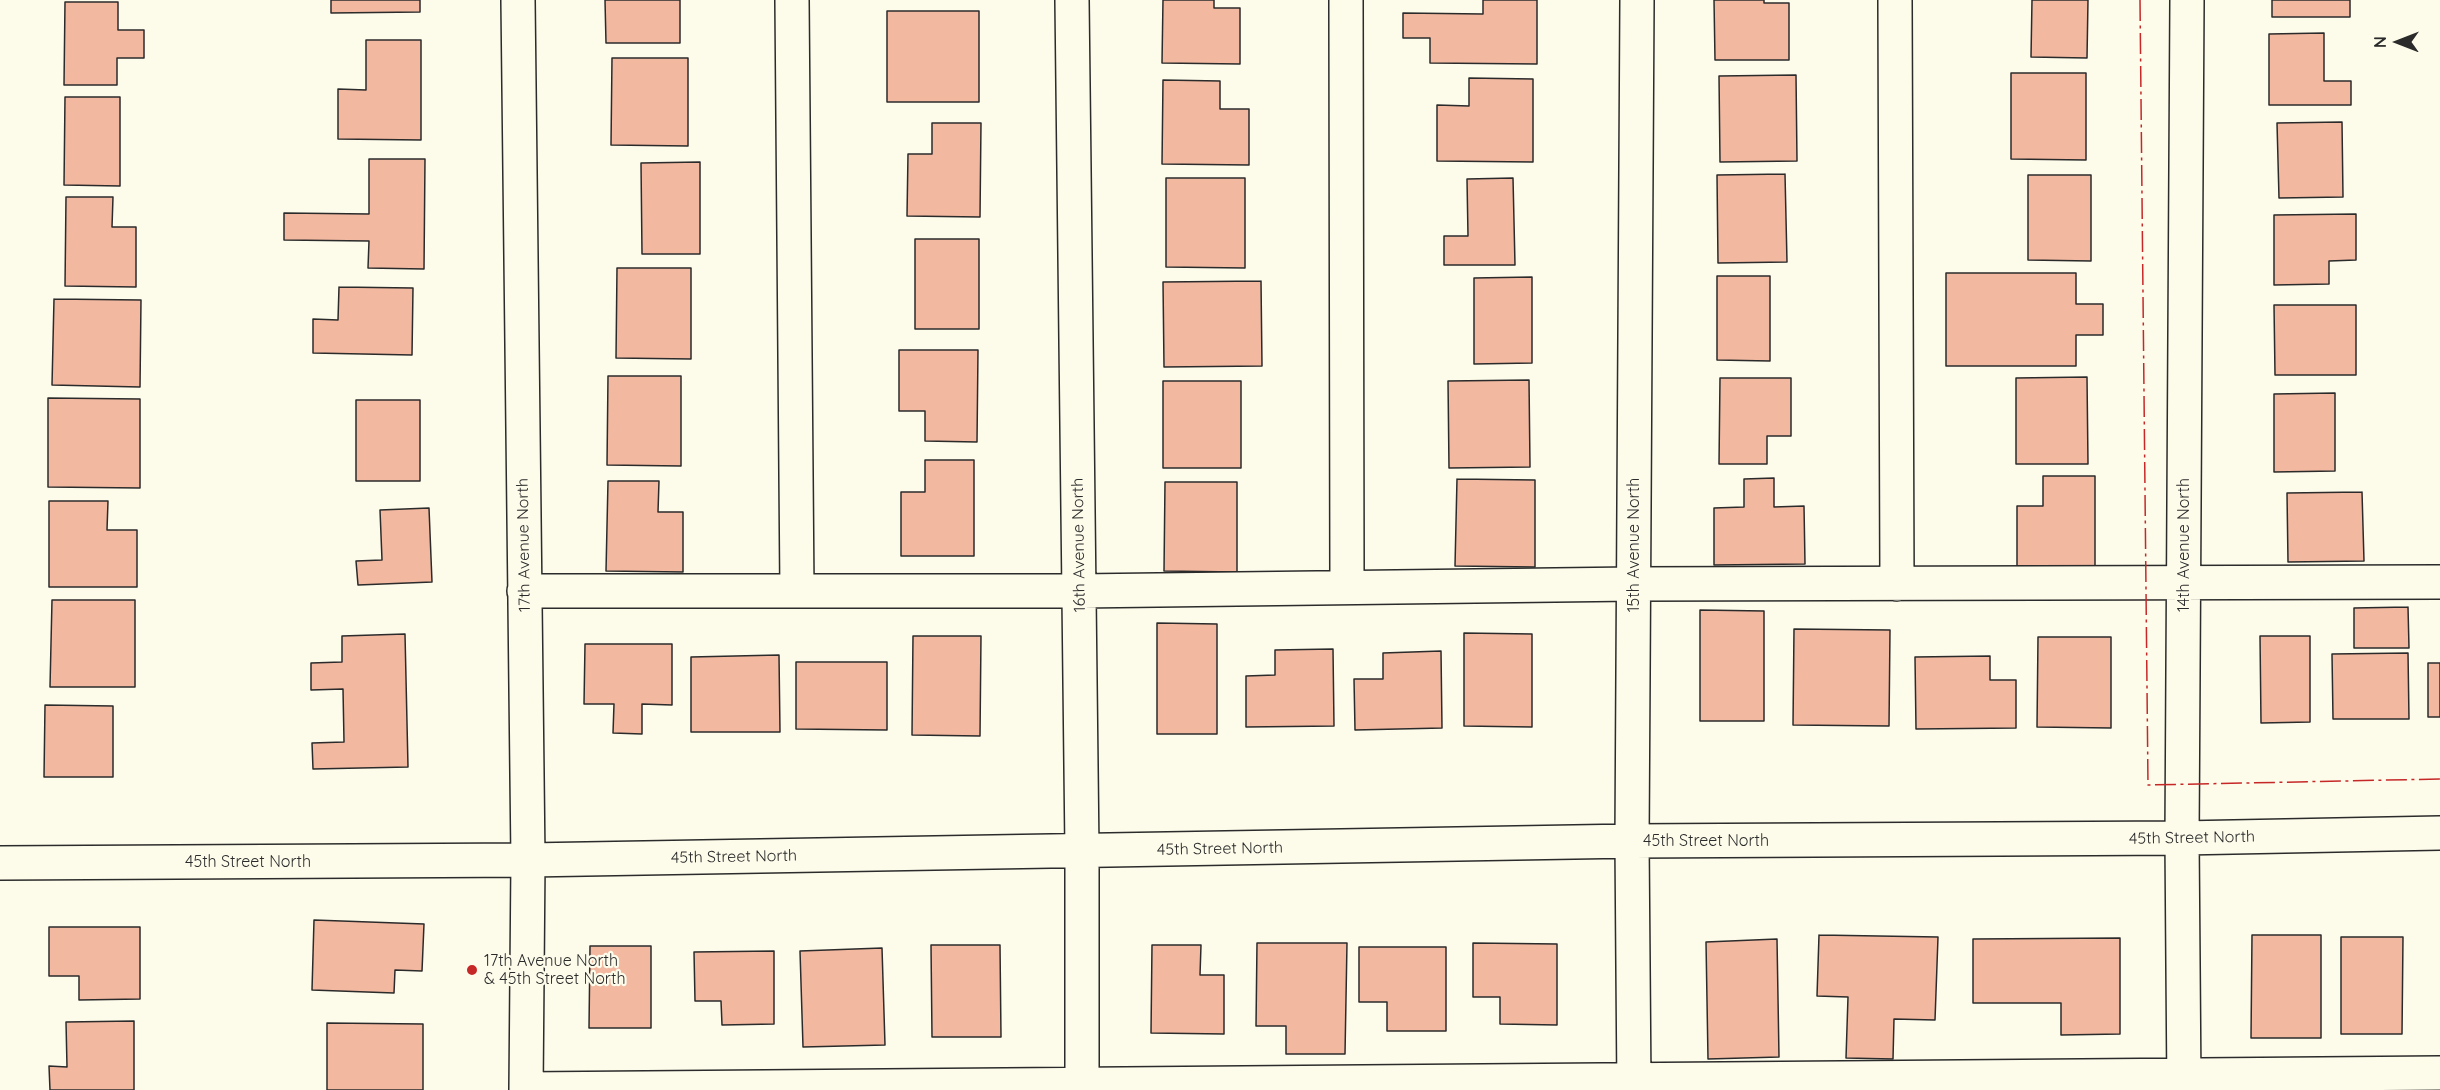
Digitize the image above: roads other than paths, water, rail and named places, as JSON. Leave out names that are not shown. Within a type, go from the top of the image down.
[{"type":"street","name":"17th Avenue North","points":[[518,0],[528,860],[526,1090]]},
{"type":"street","points":[[792,0],[797,591]]},
{"type":"street","name":"16th Avenue North","points":[[1072,0],[1082,851],[1082,1088]]},
{"type":"street","points":[[1346,0],[1347,587]]},
{"type":"street","name":"15th Avenue North","points":[[1634,1086],[1632,842],[1637,0]]},
{"type":"street","points":[[1895,0],[1897,584]]},
{"type":"street","name":"14th Avenue North","points":[[2184,1082],[2182,838],[2187,0]]},
{"type":"street","points":[[524,591],[1079,591],[1634,584],[2440,582]]},
{"type":"street","name":"45th Street North","points":[[0,863],[528,860],[1632,842],[2440,834]]},
{"type":"street","points":[[526,1090],[2184,1082],[2440,1074]]},
{"type":"place","name":"17th Avenue North & 45th Street North","points":[[472,970]]}]
